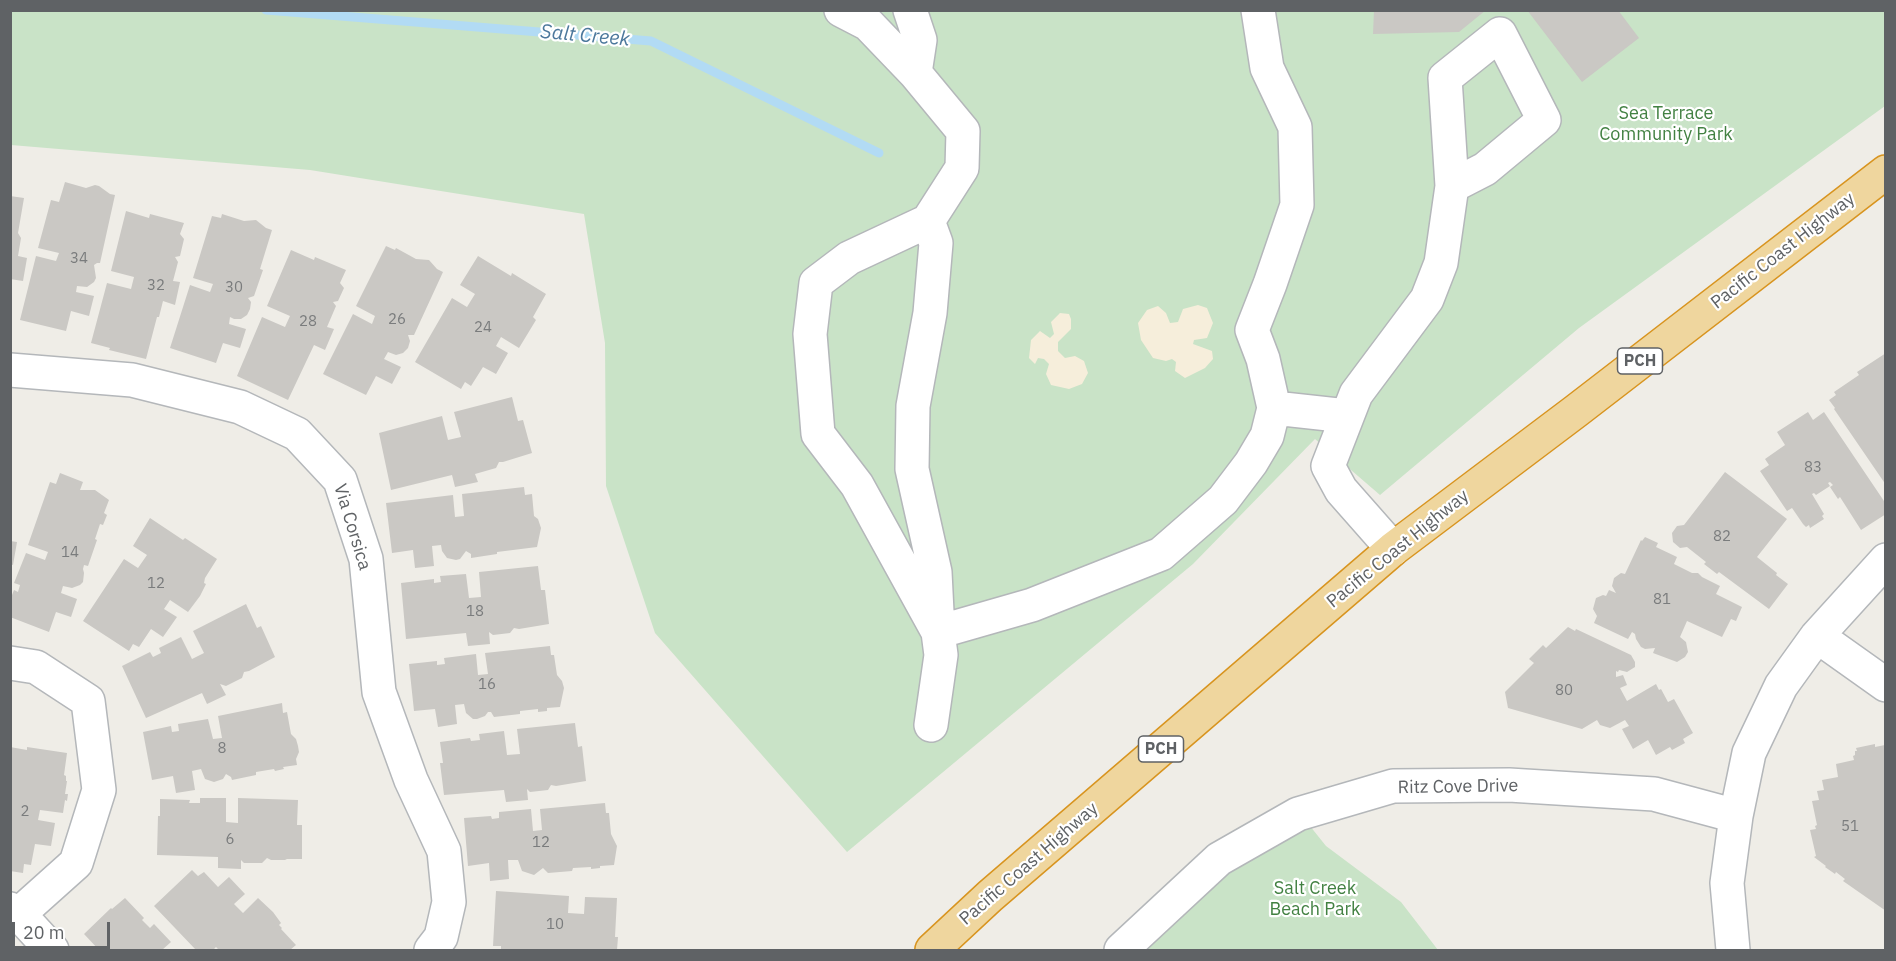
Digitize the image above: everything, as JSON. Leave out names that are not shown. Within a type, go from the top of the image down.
[{"type":"highway","name":"Pacific Coast Highway","points":[[932,951],[990,897],[1393,549],[1886,172]]},
{"type":"street","points":[[841,10],[868,24],[915,73],[963,131],[962,168],[928,221],[849,258],[816,283],[810,334],[818,434],[857,485],[938,632]]},
{"type":"street","points":[[910,10],[920,40],[915,73]]},
{"type":"street","points":[[938,632],[1032,605],[1161,554],[1223,500],[1251,463],[1267,436],[1274,408],[1263,358],[1252,330],[1297,205],[1295,127],[1267,68],[1258,10]]},
{"type":"street","points":[[1393,549],[1341,490],[1328,466],[1356,394],[1427,299],[1441,263],[1452,186]]},
{"type":"street","points":[[928,221],[936,243],[930,312],[913,406],[912,469],[935,572],[940,655],[931,725]]},
{"type":"street","name":"Via Corsica","points":[[10,370],[132,380],[240,407],[297,434],[340,480],[366,559],[379,692],[411,780],[444,851],[449,902],[441,937],[431,951]]},
{"type":"street","points":[[1274,408],[1347,416]]},
{"type":"street","points":[[1733,951],[1727,883],[1736,816],[1749,753],[1781,686],[1817,636],[1886,560]]},
{"type":"street","points":[[1817,636],[1886,686]]},
{"type":"street","points":[[10,663],[36,667],[88,701],[99,790],[76,863],[15,911],[52,951]]},
{"type":"street","name":"Ritz Cove Drive","points":[[1121,951],[1219,859],[1298,814],[1393,786],[1509,785],[1654,794],[1736,816]]},
{"type":"green space","name":"Sea Terrace Community Park","points":[[10,11],[1885,11],[1885,106],[1579,328],[1380,495],[1315,439],[1193,564],[847,852],[655,633],[606,486],[605,343],[584,214],[310,170],[11,145]]},
{"type":"green space","name":"Salt Creek Beach Park","points":[[1298,811],[1326,846],[1401,902],[1438,950],[1144,950]]},
{"type":"sand","points":[[1198,305],[1207,308],[1213,323],[1207,338],[1194,340],[1193,344],[1212,351],[1213,359],[1205,368],[1185,378],[1175,371],[1176,362],[1172,359],[1166,361],[1153,358],[1141,340],[1138,323],[1147,310],[1158,306],[1166,313],[1170,323],[1178,322],[1183,309]]},
{"type":"sand","points":[[1060,313],[1069,314],[1071,329],[1058,342],[1058,351],[1065,358],[1075,356],[1084,361],[1088,373],[1082,384],[1069,389],[1051,385],[1046,374],[1049,364],[1044,359],[1038,358],[1035,364],[1029,358],[1031,340],[1040,331],[1050,338],[1054,334],[1051,322]]},
{"type":"building","points":[[1374,10],[1486,10],[1459,32],[1373,34]]},
{"type":"building","points":[[1527,10],[1618,10],[1639,38],[1582,82]]},
{"type":"building","points":[[65,182],[86,188],[99,186],[115,195],[100,263],[94,265],[96,278],[87,287],[77,286],[76,292],[94,296],[89,316],[71,311],[66,331],[20,320],[36,256],[56,261],[59,253],[38,248],[51,200],[59,202]]},
{"type":"building","points":[[10,196],[24,198],[18,233],[21,238],[18,256],[27,258],[23,281],[10,279]]},
{"type":"building","points":[[126,211],[149,218],[150,214],[184,223],[180,234],[184,239],[180,256],[175,257],[178,262],[173,281],[180,282],[175,305],[163,301],[146,359],[91,343],[107,283],[131,289],[134,277],[111,271]]},
{"type":"building","points":[[222,214],[244,221],[256,220],[272,230],[260,269],[263,270],[254,296],[248,298],[251,302],[250,309],[241,319],[230,317],[229,324],[246,329],[240,348],[223,343],[216,363],[170,348],[190,285],[210,292],[213,284],[193,278],[212,216],[221,218]]},
{"type":"building","points":[[386,246],[395,250],[396,248],[416,259],[429,260],[443,272],[414,335],[408,335],[410,341],[408,348],[396,355],[388,352],[384,359],[401,367],[392,384],[376,376],[366,395],[323,374],[353,314],[372,324],[375,316],[356,306]]},
{"type":"building","points":[[291,250],[346,270],[340,283],[344,288],[338,301],[333,302],[336,306],[327,327],[334,329],[325,350],[314,345],[288,400],[237,376],[262,317],[285,327],[290,316],[267,306]]},
{"type":"building","points":[[478,256],[546,294],[533,317],[536,320],[519,348],[501,337],[496,346],[508,353],[496,374],[483,367],[471,386],[465,382],[461,389],[415,362],[452,298],[467,307],[475,294],[460,285]]},
{"type":"building","points":[[1886,353],[1886,485],[1829,400],[1836,395],[1834,392],[1859,375],[1857,372]]},
{"type":"building","points":[[512,397],[518,421],[523,420],[532,453],[499,462],[496,468],[475,474],[478,482],[455,487],[452,475],[391,490],[379,433],[442,416],[448,440],[461,437],[454,412]]},
{"type":"building","points":[[1808,412],[1813,420],[1824,412],[1886,504],[1886,514],[1861,530],[1840,497],[1838,499],[1830,487],[1833,485],[1830,482],[1828,483],[1830,486],[1816,495],[1812,494],[1824,514],[1822,516],[1824,519],[1810,528],[1809,525],[1806,527],[1803,524],[1792,508],[1787,511],[1760,471],[1769,465],[1765,459],[1785,445],[1777,432]]},
{"type":"building","points":[[1725,472],[1787,519],[1757,557],[1788,584],[1769,609],[1719,572],[1717,574],[1687,547],[1680,548],[1673,542],[1672,533],[1677,526],[1684,525]]},
{"type":"building","points":[[60,473],[83,482],[80,490],[95,490],[109,500],[104,513],[107,515],[103,525],[100,524],[88,566],[84,565],[83,582],[72,588],[63,586],[61,593],[77,599],[71,617],[56,612],[49,632],[10,617],[10,600],[14,590],[18,592],[20,585],[14,583],[26,553],[45,560],[48,552],[28,545],[50,482],[56,484]]},
{"type":"building","points":[[524,487],[525,495],[532,494],[534,516],[538,519],[541,528],[537,547],[471,558],[471,554],[466,551],[460,559],[456,560],[447,558],[441,545],[432,546],[434,566],[415,568],[413,550],[392,553],[386,503],[453,495],[455,517],[464,516],[462,494]]},
{"type":"building","points":[[150,518],[217,559],[205,578],[204,583],[206,584],[200,596],[188,612],[170,600],[164,609],[177,617],[163,637],[151,629],[139,647],[133,644],[129,651],[83,621],[124,559],[138,568],[147,555],[133,546]]},
{"type":"building","points":[[1645,537],[1658,543],[1656,547],[1677,557],[1674,564],[1692,573],[1698,573],[1720,586],[1716,594],[1742,607],[1736,621],[1731,619],[1722,637],[1687,621],[1680,637],[1686,642],[1688,652],[1677,662],[1653,653],[1655,648],[1641,647],[1632,632],[1628,639],[1594,623],[1597,616],[1593,609],[1596,598],[1606,596],[1609,590],[1616,593],[1612,586],[1614,578],[1621,573],[1625,574],[1641,540]]},
{"type":"building","points":[[10,541],[17,542],[13,565],[10,564]]},
{"type":"building","points":[[538,566],[541,590],[545,590],[549,624],[514,628],[510,633],[493,635],[489,632],[490,644],[468,646],[466,633],[406,639],[401,583],[434,579],[434,583],[441,582],[440,576],[466,574],[469,598],[481,597],[479,572]]},
{"type":"building","points":[[246,604],[257,628],[261,626],[275,657],[244,672],[242,678],[226,686],[220,684],[226,695],[207,704],[202,693],[146,718],[122,666],[150,652],[153,657],[161,653],[159,648],[181,637],[192,659],[204,653],[193,631]]},
{"type":"building","points":[[1568,627],[1631,655],[1635,667],[1627,672],[1616,671],[1616,677],[1623,675],[1627,685],[1620,688],[1627,701],[1656,684],[1668,702],[1674,699],[1693,733],[1683,739],[1685,743],[1672,750],[1670,747],[1656,755],[1648,740],[1633,749],[1622,729],[1629,726],[1625,720],[1610,728],[1600,725],[1597,720],[1582,729],[1508,708],[1505,692],[1534,663],[1529,659],[1543,645],[1546,648]]},
{"type":"building","points":[[550,646],[557,675],[564,688],[560,707],[547,708],[547,711],[538,712],[538,709],[520,711],[520,714],[494,717],[491,712],[488,712],[485,716],[473,719],[466,713],[464,704],[455,705],[457,724],[438,727],[435,709],[414,711],[409,664],[437,661],[437,665],[445,664],[444,658],[476,654],[478,675],[488,674],[485,653]]},
{"type":"building","points":[[282,703],[283,713],[287,712],[291,734],[298,746],[297,765],[275,771],[274,769],[256,772],[256,775],[232,780],[226,774],[223,779],[214,782],[205,779],[201,769],[192,771],[195,790],[176,793],[173,776],[152,780],[143,732],[171,726],[172,732],[179,731],[178,724],[208,719],[213,739],[222,738],[218,716]]},
{"type":"building","points":[[575,723],[578,747],[582,746],[586,781],[551,785],[548,790],[530,792],[527,789],[528,800],[506,802],[504,790],[444,795],[440,742],[470,738],[471,741],[480,740],[479,734],[504,731],[507,755],[520,754],[517,729]]},
{"type":"building","points":[[1875,744],[1875,747],[1885,745],[1886,749],[1886,911],[1843,881],[1845,879],[1814,857],[1816,856],[1810,830],[1816,829],[1817,825],[1812,801],[1819,800],[1817,791],[1824,790],[1822,780],[1838,777],[1836,764],[1854,760],[1856,748]]},
{"type":"building","points":[[10,747],[67,753],[64,775],[67,781],[65,794],[68,794],[63,813],[40,810],[38,820],[55,823],[51,846],[35,844],[31,865],[24,864],[23,873],[10,871]]},
{"type":"building","points":[[200,798],[226,798],[226,822],[238,823],[238,798],[298,800],[297,825],[302,825],[302,859],[271,860],[267,858],[262,863],[244,863],[241,860],[241,869],[218,868],[218,857],[157,855],[160,799],[190,800],[189,803],[200,803]]},
{"type":"building","points":[[605,803],[606,813],[609,813],[611,834],[617,846],[614,865],[591,869],[591,867],[573,868],[572,871],[548,873],[543,868],[534,875],[522,871],[518,860],[508,860],[509,879],[490,881],[489,863],[468,866],[464,818],[491,816],[492,819],[499,818],[499,812],[531,809],[533,831],[542,830],[540,809]]},
{"type":"building","points":[[192,870],[198,876],[204,872],[218,887],[229,877],[245,894],[234,904],[243,913],[258,898],[273,912],[281,923],[279,925],[281,929],[296,945],[290,950],[219,950],[216,947],[213,950],[196,950],[154,906]]},
{"type":"building","points":[[496,891],[569,896],[568,913],[584,914],[585,897],[617,898],[615,937],[618,937],[617,950],[501,950],[501,946],[493,946]]},
{"type":"building","points":[[125,898],[150,928],[154,924],[171,942],[162,950],[99,950],[84,934]]},
{"type":"waterway","name":"Salt Creek","points":[[266,10],[651,41],[879,153]]}]
